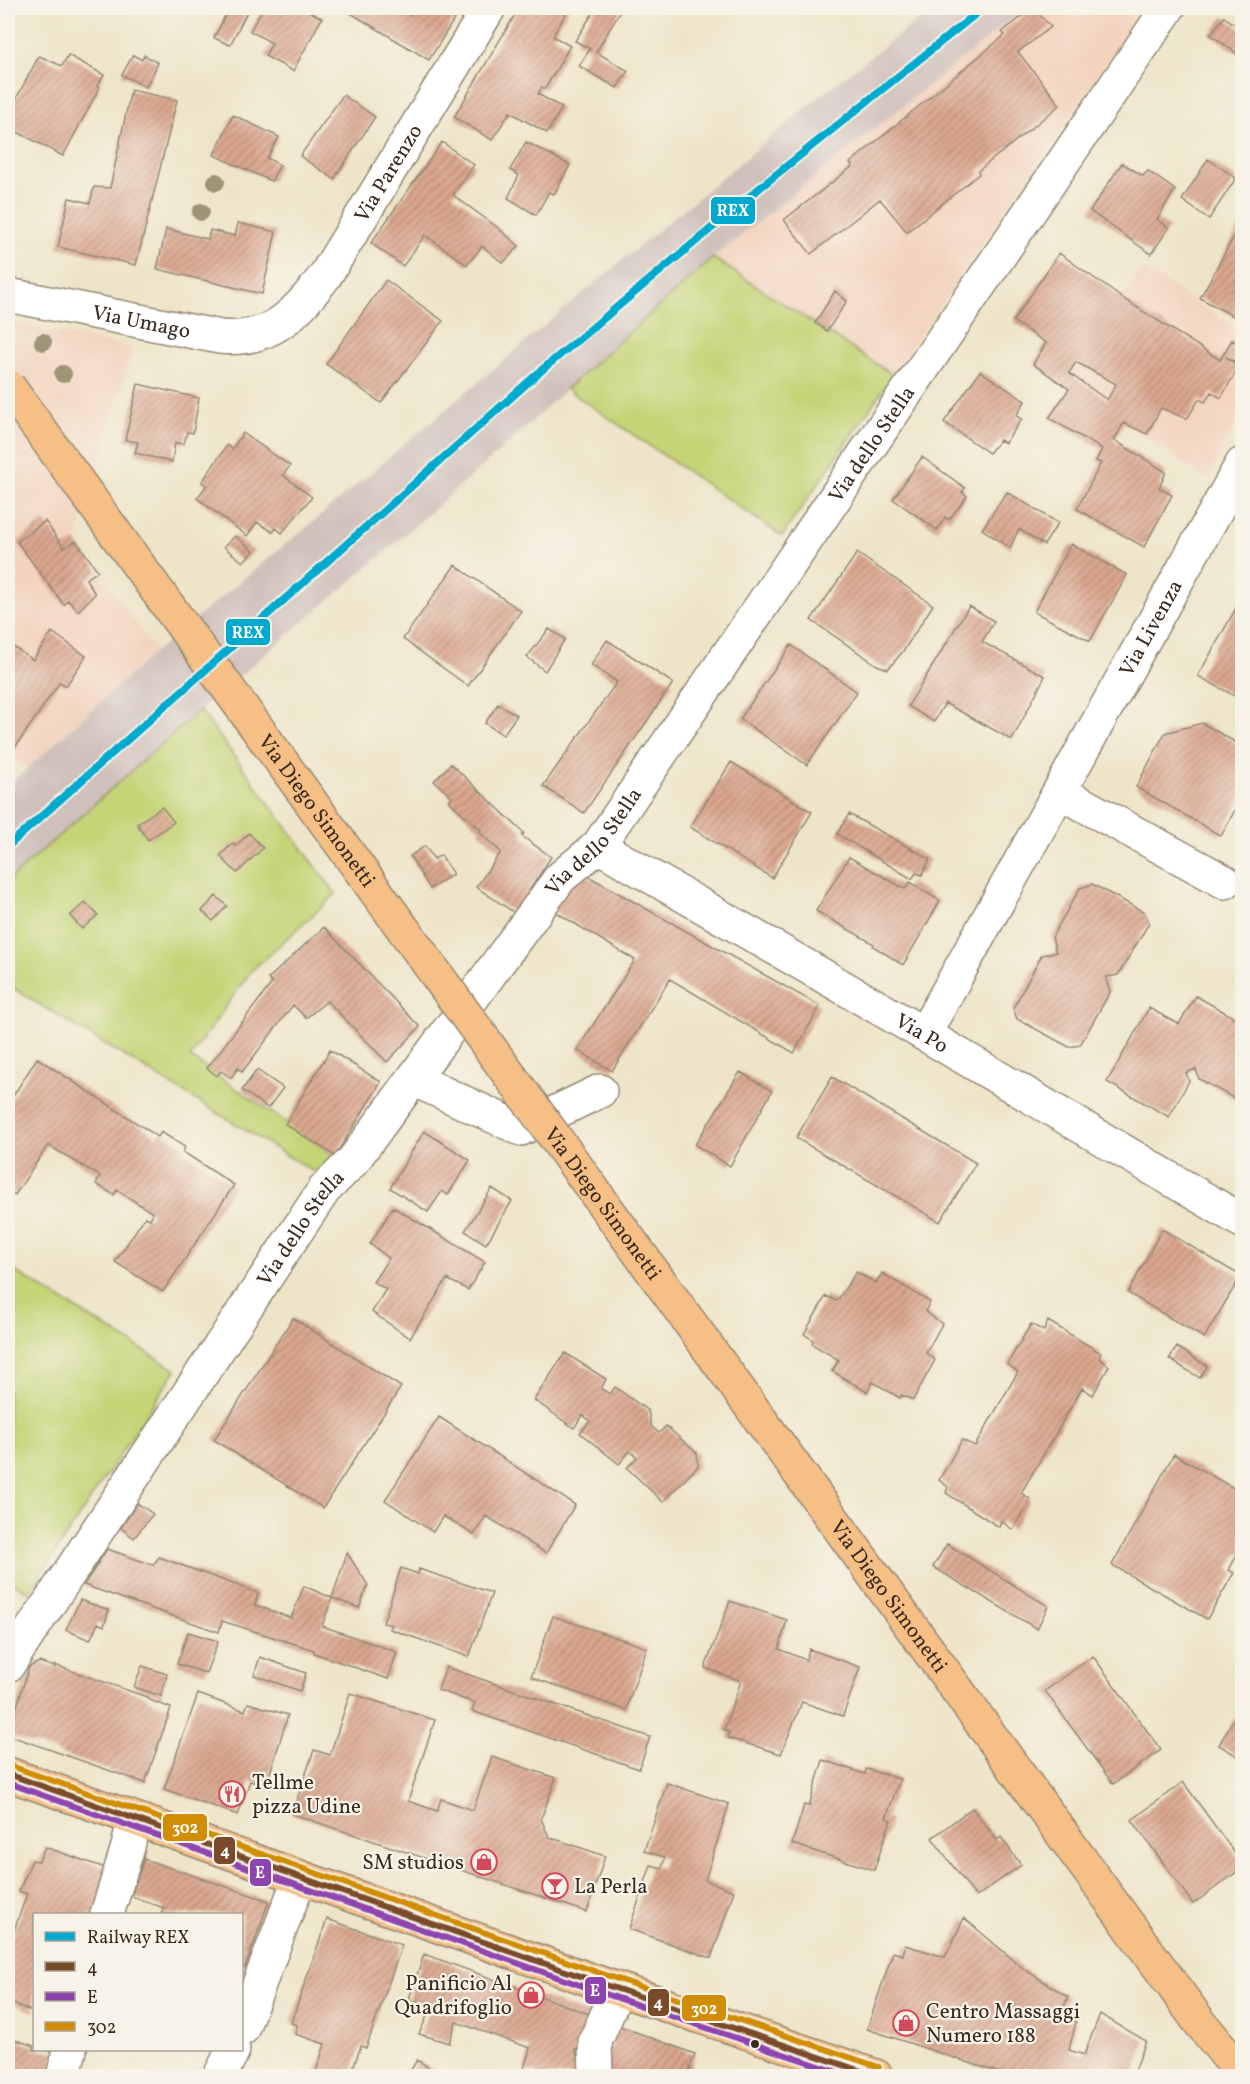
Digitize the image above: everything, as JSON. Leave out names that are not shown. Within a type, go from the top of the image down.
[{"type":"main road","name":"Via Diego Simonetti","points":[[8,386],[1081,1860],[1198,2020],[1242,2074]]},
{"type":"main road","points":[[8,1774],[618,1989],[876,2076]]},
{"type":"main road","name":"Via Diego Simonetti","points":[[1198,2020],[1211,2049],[1219,2076]]},
{"type":"street","name":"Via Parenzo","points":[[275,327],[293,314],[324,276],[489,8]]},
{"type":"street","name":"Via dello Stella","points":[[8,1665],[324,1190],[353,1161],[560,878],[598,846],[1168,8]]},
{"type":"street","name":"Via Umago","points":[[8,294],[220,337],[248,337],[275,327]]},
{"type":"street","name":"Via Livenza","points":[[924,1034],[1242,464]]},
{"type":"street","points":[[1059,792],[1225,882]]},
{"type":"street","name":"Via Po","points":[[598,846],[1242,1221]]},
{"type":"street","points":[[413,1079],[521,1129],[600,1091]]},
{"type":"street","points":[[107,1913],[128,1847],[134,1819]]},
{"type":"street","points":[[243,2026],[300,1877]]},
{"type":"street","points":[[596,2076],[595,2042],[618,1989]]},
{"type":"street","points":[[63,2076],[69,2051]]},
{"type":"street","points":[[220,2076],[232,2051]]},
{"type":"shaded area","points":[[933,8],[1025,8],[713,258],[594,363],[511,441],[200,710],[8,881],[8,786],[156,651],[824,93]]},
{"type":"shaded area","points":[[1025,8],[1145,8],[893,375],[713,258]]},
{"type":"shaded area","points":[[1142,268],[1242,331],[1242,413],[1207,478],[1033,364],[1046,343],[1078,364]]},
{"type":"shaded area","points":[[8,322],[133,348],[76,541],[156,651],[27,767],[8,754]]},
{"type":"green space","points":[[713,258],[893,375],[782,536],[566,389]]},
{"type":"green space","points":[[200,710],[336,894],[251,971],[190,1057],[335,1156],[314,1172],[8,985],[8,881]]},
{"type":"green space","points":[[8,1267],[176,1370],[29,1592],[8,1580]]},
{"type":"building","points":[[229,8],[249,8],[230,45],[214,38]]},
{"type":"building","points":[[263,8],[303,8],[322,18],[293,71],[265,56],[272,43],[250,31]]},
{"type":"building","points":[[342,8],[398,8],[411,15],[415,8],[461,8],[429,60]]},
{"type":"building","points":[[519,8],[569,8],[553,36],[570,46],[545,89],[542,87],[538,94],[562,108],[547,133],[510,112],[492,140],[454,117]]},
{"type":"building","points":[[596,8],[622,8],[596,52],[628,71],[617,88],[579,66],[590,49],[575,41]]},
{"type":"building","points":[[1033,8],[1051,27],[1018,52],[1060,105],[907,232],[880,199],[811,254],[784,220],[853,166],[850,163],[1005,35],[1002,32]]},
{"type":"building","points":[[1224,17],[1242,29],[1242,57],[1210,34]]},
{"type":"building","points":[[68,55],[104,75],[97,86],[100,87],[63,156],[8,127],[8,114],[39,56],[62,66]]},
{"type":"building","points":[[133,55],[142,60],[144,55],[158,63],[146,87],[122,75]]},
{"type":"building","points":[[131,90],[177,100],[136,265],[58,247],[69,198],[90,203],[94,187],[110,188]]},
{"type":"building","points":[[343,95],[375,117],[334,179],[300,156]]},
{"type":"building","points":[[233,115],[279,137],[267,158],[280,165],[271,181],[214,155]]},
{"type":"building","points":[[442,142],[474,165],[453,195],[519,246],[503,263],[482,246],[467,265],[425,235],[403,266],[371,243]]},
{"type":"building","points":[[526,142],[570,165],[554,194],[549,192],[536,215],[508,198],[519,175],[510,170]]},
{"type":"building","points":[[1208,159],[1236,178],[1209,219],[1182,200]]},
{"type":"building","points":[[1122,163],[1143,176],[1148,171],[1175,190],[1157,219],[1169,228],[1151,254],[1090,211]]},
{"type":"building","points":[[238,223],[276,232],[262,294],[157,269],[166,229],[208,239],[210,230],[235,236]]},
{"type":"building","points":[[1238,229],[1242,232],[1242,321],[1200,298]]},
{"type":"building","points":[[1059,253],[1122,298],[1220,360],[1232,340],[1242,345],[1241,365],[1226,357],[1239,366],[1221,398],[1211,392],[1205,402],[1199,399],[1187,419],[1161,408],[1147,434],[1124,423],[1114,440],[1166,472],[1159,488],[1172,495],[1144,547],[1077,509],[1101,463],[1096,461],[1102,449],[1049,418],[1069,389],[1033,364],[1046,343],[1013,321]],"holes":[[[1076,362],[1116,384],[1107,400],[1069,373]]]},
{"type":"building","points":[[386,280],[443,321],[381,403],[326,364]]},
{"type":"building","points":[[835,291],[847,301],[827,331],[815,323]]},
{"type":"building","points":[[980,371],[1025,401],[1016,416],[1022,419],[1005,443],[1000,440],[989,453],[944,422]]},
{"type":"building","points":[[138,384],[199,398],[193,433],[187,432],[184,444],[175,443],[172,462],[135,453],[138,442],[125,440]]},
{"type":"building","points":[[243,433],[290,466],[283,475],[312,497],[282,533],[276,528],[273,532],[257,522],[247,536],[197,498],[207,485],[202,482],[227,445],[232,449]]},
{"type":"building","points":[[922,457],[965,488],[962,492],[967,496],[949,520],[945,517],[937,530],[893,499]]},
{"type":"building","points":[[1007,492],[1058,523],[1044,545],[1019,529],[1010,548],[982,529]]},
{"type":"building","points":[[45,521],[64,548],[76,541],[98,571],[86,579],[95,594],[78,611],[68,600],[64,605],[17,542]]},
{"type":"building","points":[[235,536],[254,551],[243,562],[224,547]]},
{"type":"building","points":[[1071,544],[1127,575],[1090,641],[1034,612]]},
{"type":"building","points":[[857,553],[933,605],[904,650],[888,669],[877,665],[811,620]]},
{"type":"building","points":[[455,565],[521,611],[468,686],[403,639]]},
{"type":"building","points":[[1239,603],[1242,604],[1242,700],[1198,676]]},
{"type":"building","points":[[969,606],[994,621],[982,642],[1045,676],[1012,740],[945,703],[934,722],[908,706]]},
{"type":"building","points":[[549,629],[565,639],[545,671],[527,657]]},
{"type":"building","points":[[52,632],[86,656],[66,686],[60,682],[10,755],[8,754],[8,643],[33,660]]},
{"type":"building","points":[[607,640],[673,683],[584,813],[543,786],[617,682],[591,665]]},
{"type":"building","points":[[791,645],[857,692],[807,765],[740,719]]},
{"type":"building","points":[[498,704],[517,715],[503,735],[485,723]]},
{"type":"building","points":[[1202,723],[1242,746],[1242,797],[1221,836],[1136,787],[1165,733]]},
{"type":"building","points":[[731,762],[812,812],[772,878],[690,827]]},
{"type":"building","points":[[451,764],[524,833],[522,836],[551,857],[515,913],[476,887],[501,852],[449,801],[452,797],[434,781]]},
{"type":"building","points":[[162,807],[174,822],[148,840],[137,824]]},
{"type":"building","points":[[849,814],[930,859],[922,875],[916,873],[912,879],[837,834]]},
{"type":"building","points":[[249,833],[263,848],[237,873],[220,856],[233,843],[235,846]]},
{"type":"building","points":[[425,846],[434,859],[441,855],[453,874],[430,889],[410,856]]},
{"type":"building","points":[[849,857],[905,889],[910,882],[940,901],[903,965],[873,946],[874,944],[816,911]]},
{"type":"building","points":[[579,871],[820,1006],[794,1053],[670,979],[612,1071],[577,1050],[635,960],[549,908]]},
{"type":"building","points":[[1092,884],[1144,912],[1149,923],[1118,975],[1107,977],[1110,992],[1080,1045],[1069,1047],[1017,1019],[1013,1008],[1042,955],[1056,952],[1052,937],[1080,888]]},
{"type":"building","points":[[216,896],[227,906],[213,921],[202,911]]},
{"type":"building","points":[[85,902],[98,915],[82,929],[70,916]]},
{"type":"building","points":[[324,927],[420,1027],[387,1062],[327,1001],[306,1018],[293,1005],[242,1072],[238,1068],[231,1078],[221,1071],[217,1076],[207,1068],[272,983],[268,979]]},
{"type":"building","points":[[1196,996],[1242,1022],[1242,1086],[1235,1099],[1199,1079],[1196,1069],[1186,1073],[1189,1081],[1169,1117],[1107,1082],[1149,1008],[1179,1024]]},
{"type":"building","points":[[330,1050],[381,1082],[335,1156],[285,1124]]},
{"type":"building","points":[[37,1058],[158,1137],[161,1132],[185,1147],[183,1152],[234,1185],[163,1292],[115,1262],[145,1217],[150,1219],[153,1213],[117,1190],[114,1195],[96,1184],[100,1176],[48,1145],[15,1195],[8,1190],[8,1104]]},
{"type":"building","points":[[257,1070],[283,1088],[268,1108],[242,1090]]},
{"type":"building","points":[[740,1072],[772,1091],[730,1166],[695,1145]]},
{"type":"building","points":[[832,1077],[976,1163],[940,1222],[796,1138]]},
{"type":"building","points":[[424,1131],[470,1160],[448,1195],[442,1191],[428,1212],[390,1188]]},
{"type":"building","points":[[492,1188],[512,1201],[486,1244],[465,1231]]},
{"type":"building","points":[[393,1207],[485,1262],[468,1290],[447,1279],[410,1338],[372,1312],[386,1289],[373,1282],[389,1258],[370,1244]]},
{"type":"building","points":[[1162,1229],[1241,1276],[1204,1338],[1128,1293]]},
{"type":"building","points":[[856,1272],[876,1283],[882,1273],[930,1302],[925,1311],[942,1324],[926,1353],[935,1360],[913,1400],[902,1395],[900,1398],[873,1382],[867,1392],[832,1371],[839,1360],[812,1344],[813,1340],[804,1334],[826,1296],[837,1301]]},
{"type":"building","points":[[293,1318],[401,1387],[323,1508],[214,1440]]},
{"type":"building","points":[[1048,1321],[1101,1353],[1099,1358],[1109,1366],[1093,1395],[1082,1388],[1021,1493],[1030,1499],[1013,1530],[1001,1521],[999,1527],[946,1493],[948,1487],[939,1480],[962,1440],[975,1446],[1018,1372],[1007,1364],[1031,1324],[1044,1331]]},
{"type":"building","points":[[1177,1347],[1207,1366],[1200,1378],[1169,1359]]},
{"type":"building","points":[[565,1353],[606,1379],[601,1389],[610,1394],[615,1387],[648,1411],[651,1426],[659,1433],[666,1426],[697,1453],[698,1466],[663,1502],[627,1468],[637,1457],[630,1451],[619,1464],[580,1433],[590,1421],[583,1415],[574,1428],[534,1400]]},
{"type":"building","points":[[439,1417],[575,1505],[546,1553],[486,1516],[474,1535],[443,1516],[433,1532],[385,1500]]},
{"type":"building","points":[[1174,1454],[1242,1493],[1242,1556],[1238,1553],[1229,1570],[1234,1573],[1207,1619],[1112,1565]]},
{"type":"building","points":[[137,1503],[153,1514],[134,1538],[121,1528]]},
{"type":"building","points":[[947,1544],[1048,1606],[1037,1629],[933,1567]]},
{"type":"building","points":[[107,1549],[153,1565],[159,1557],[258,1593],[255,1605],[291,1618],[304,1586],[332,1598],[322,1626],[397,1652],[388,1679],[314,1653],[314,1650],[222,1621],[219,1632],[84,1585]]},
{"type":"building","points":[[347,1553],[368,1585],[359,1608],[332,1598]]},
{"type":"building","points":[[401,1568],[418,1574],[419,1569],[492,1593],[469,1657],[390,1629],[392,1625],[383,1623]]},
{"type":"building","points":[[80,1600],[109,1610],[104,1626],[98,1623],[90,1640],[66,1630]]},
{"type":"building","points":[[730,1601],[787,1620],[779,1649],[806,1660],[809,1649],[860,1667],[843,1716],[802,1702],[781,1754],[728,1738],[729,1732],[724,1730],[741,1681],[705,1668]]},
{"type":"building","points":[[553,1616],[647,1648],[626,1710],[531,1677]]},
{"type":"building","points":[[188,1632],[218,1641],[206,1673],[177,1664]]},
{"type":"building","points":[[1093,1656],[1161,1750],[1113,1784],[1045,1691]]},
{"type":"building","points":[[260,1657],[306,1673],[300,1691],[254,1675]]},
{"type":"building","points":[[39,1662],[55,1667],[55,1665],[147,1697],[147,1699],[171,1708],[145,1783],[8,1735],[29,1667]]},
{"type":"building","points":[[142,1666],[167,1674],[161,1696],[134,1687]]},
{"type":"building","points":[[446,1667],[650,1737],[639,1769],[472,1711],[475,1703],[438,1690]]},
{"type":"building","points":[[350,1693],[435,1720],[408,1801],[437,1811],[441,1799],[473,1810],[492,1757],[556,1778],[541,1819],[549,1837],[605,1856],[587,1912],[292,1814],[314,1750],[330,1755]]},
{"type":"building","points":[[198,1694],[245,1711],[248,1703],[288,1715],[266,1786],[250,1781],[238,1815],[164,1789]]},
{"type":"building","points":[[1234,1718],[1242,1723],[1242,1759],[1219,1745]]},
{"type":"building","points":[[823,1760],[865,1774],[866,1769],[900,1779],[886,1818],[891,1820],[874,1870],[792,1844],[804,1805],[809,1806]]},
{"type":"building","points":[[1183,1782],[1242,1863],[1242,1868],[1193,1904],[1132,1820]]},
{"type":"building","points":[[667,1783],[729,1804],[705,1880],[734,1891],[711,1958],[629,1929],[651,1865],[662,1868],[665,1857],[644,1851]]},
{"type":"building","points":[[972,1808],[997,1840],[1001,1837],[1021,1865],[976,1897],[932,1838]]},
{"type":"building","points":[[45,1847],[111,1870],[95,1913],[33,1913],[33,2012],[8,2002],[8,1947],[27,1894],[19,1891],[32,1860],[39,1861]]},
{"type":"building","points":[[144,1859],[269,1901],[245,1968],[243,1967],[243,1913],[162,1913],[164,1908],[131,1896]]},
{"type":"building","points":[[964,1918],[1024,1969],[1068,1997],[1060,2016],[1076,2022],[1069,2050],[1084,2055],[1100,2014],[1146,2041],[1133,2076],[1009,2076],[867,2029],[893,1952],[903,1955],[905,1945],[945,1957]]},
{"type":"building","points":[[327,1919],[402,1945],[366,2048],[361,2046],[350,2076],[328,2076],[316,2072],[325,2044],[295,2034],[297,2025],[291,2023]]},
{"type":"building","points":[[424,1954],[589,2014],[584,2050],[575,2049],[584,2076],[538,2076],[539,2074],[524,2069],[530,2048],[456,2022],[449,2043],[419,2034],[431,2007],[409,1999]]},
{"type":"building","points":[[617,2025],[695,2054],[687,2076],[606,2076],[605,2067]]},
{"type":"building","points":[[16,2040],[33,2046],[33,2051],[57,2053],[48,2076],[8,2076],[8,2063]]},
{"type":"building","points":[[417,2060],[434,2071],[443,2076],[407,2076]]},
{"type":"rail line","name":"REX","points":[[8,846],[543,369],[762,186],[983,8]]},
{"type":"transit line","name":"302","points":[[11,1766],[597,1972],[879,2067]]},
{"type":"transit line","name":"4","points":[[8,1774],[594,1981],[876,2076]]},
{"type":"transit line","name":"E","points":[[8,1783],[591,1989],[849,2076]]},
{"type":"place","name":"Tellme pizza Udine","points":[[232,1794]]},
{"type":"place","name":"SM studios","points":[[484,1862]]},
{"type":"place","name":"La Perla","points":[[555,1886]]},
{"type":"place","name":"Panificio Al Quadrifoglio","points":[[531,1995]]},
{"type":"place","name":"Centro Massaggi Numero 188","points":[[906,2023]]}]
